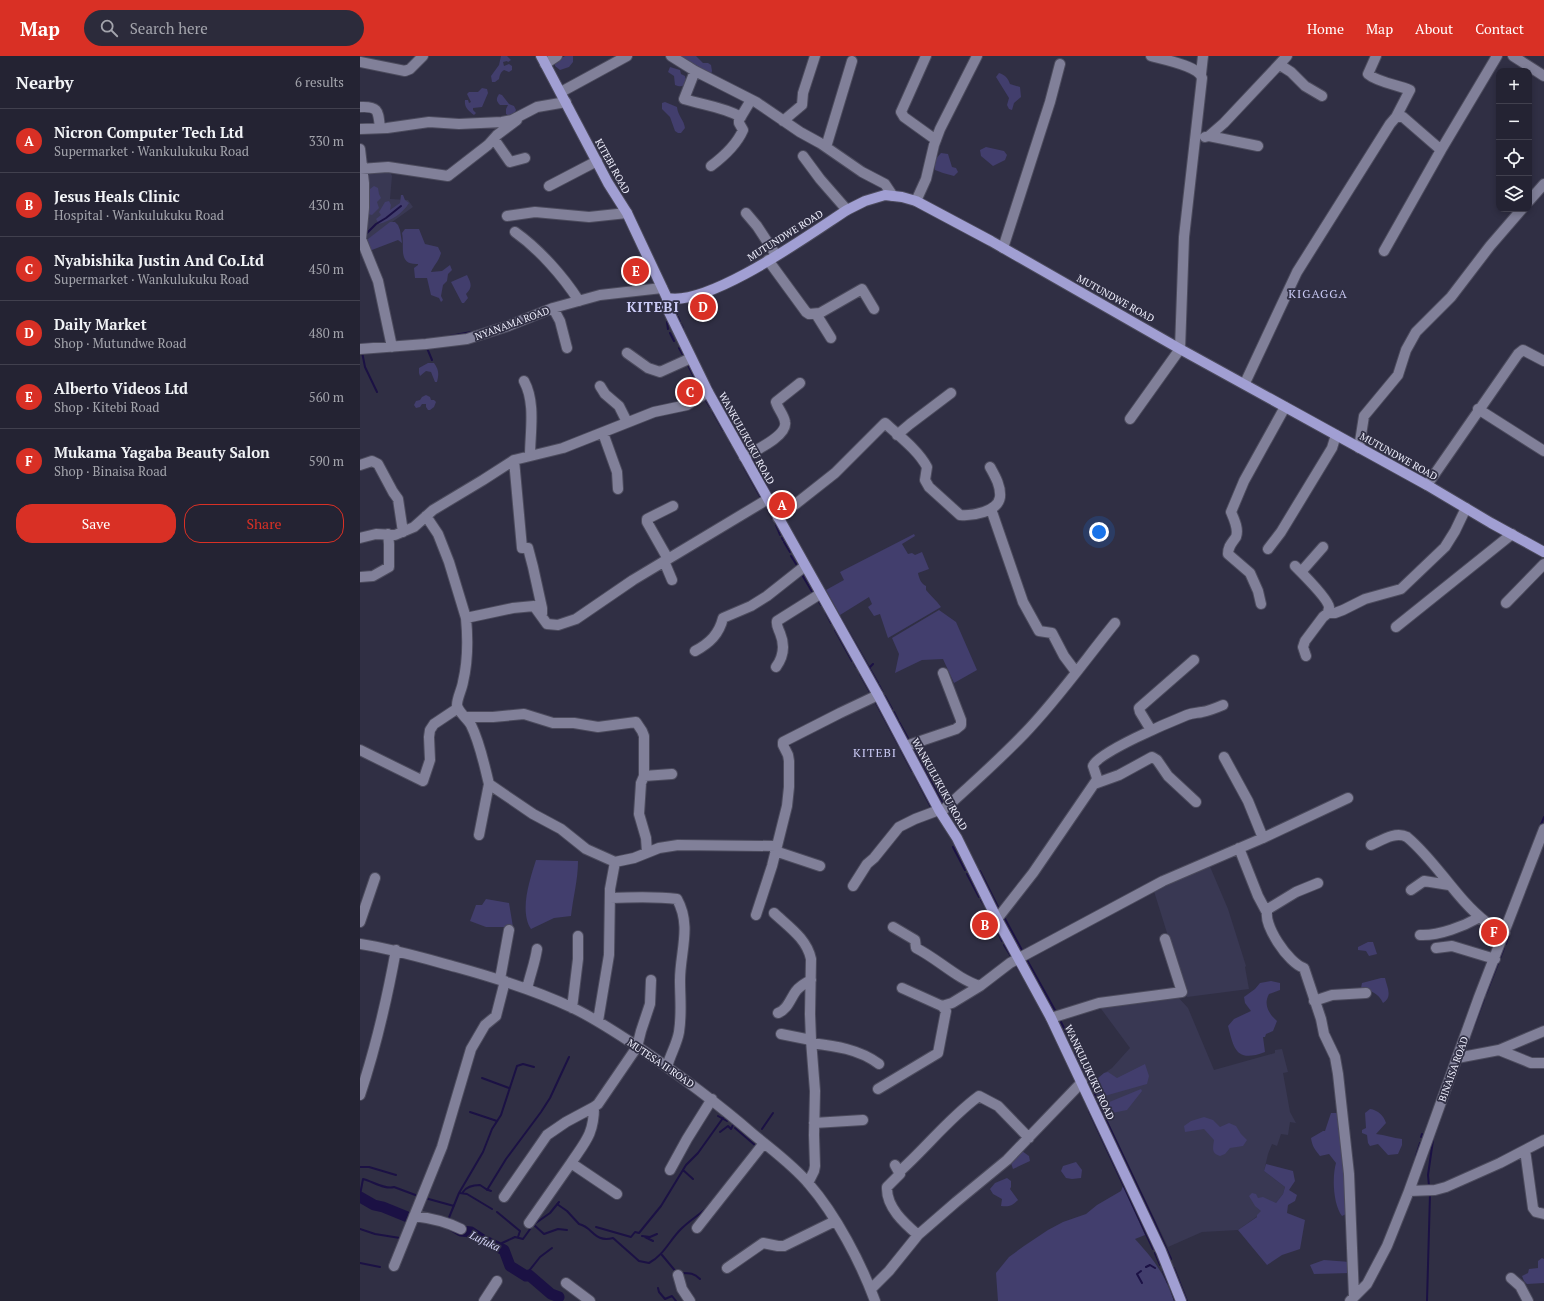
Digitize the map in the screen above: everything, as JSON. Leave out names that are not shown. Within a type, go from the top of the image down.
[{"type":"main road","name":"KITEBI ROAD","points":[[543,60],[608,183],[627,213],[662,288]]},
{"type":"main road","name":"MUTUNDWE ROAD","points":[[667,298],[680,299],[710,290],[736,279],[865,201],[885,196],[902,197],[916,201],[1003,248],[1180,349],[1427,485],[1544,552]]},
{"type":"main road","name":"WANKULUKUKU ROAD","points":[[662,288],[667,298],[667,308],[708,392],[878,695],[940,811],[957,838],[997,919],[1051,1018],[1161,1251],[1181,1301]]},
{"type":"street","points":[[360,62],[405,71],[410,69],[423,56]]},
{"type":"street","points":[[543,60],[557,56]]},
{"type":"street","points":[[561,92],[627,56]]},
{"type":"street","points":[[671,56],[695,71],[751,100],[826,147],[862,172],[885,184],[893,196]]},
{"type":"street","points":[[783,121],[802,104],[803,93],[815,56]]},
{"type":"street","points":[[926,56],[901,112],[904,118],[936,140]]},
{"type":"street","points":[[916,201],[926,179],[936,140],[976,56]]},
{"type":"street","points":[[1151,56],[1192,68],[1201,74]]},
{"type":"street","points":[[1130,419],[1180,349],[1184,237],[1202,78],[1203,56]]},
{"type":"street","points":[[1209,136],[1224,123],[1287,56]]},
{"type":"street","points":[[1244,383],[1297,272],[1390,124],[1396,118],[1410,90],[1374,79],[1368,74],[1376,56]]},
{"type":"street","points":[[1384,251],[1441,150],[1497,56]]},
{"type":"street","points":[[1513,56],[1544,76]]},
{"type":"street","points":[[826,147],[852,61]]},
{"type":"street","points":[[1003,248],[1050,102],[1060,64]]},
{"type":"street","points":[[1280,65],[1292,72],[1305,86],[1322,96]]},
{"type":"street","points":[[695,71],[684,99],[734,113],[741,118]]},
{"type":"street","points":[[711,166],[728,151],[740,136],[743,131],[739,122],[751,100]]},
{"type":"street","points":[[361,169],[388,167],[448,176],[523,115],[537,107],[566,102]]},
{"type":"street","points":[[360,107],[372,106],[375,109],[379,114],[380,128]]},
{"type":"street","points":[[360,129],[429,122],[459,124],[502,122],[523,115]]},
{"type":"street","points":[[1396,118],[1403,118],[1441,150]]},
{"type":"street","points":[[1195,138],[1209,136],[1258,146]]},
{"type":"street","points":[[494,139],[510,162],[525,158]]},
{"type":"street","points":[[360,149],[361,169],[364,184],[364,208],[361,239],[378,281],[392,347]]},
{"type":"street","points":[[803,156],[820,180],[848,210]]},
{"type":"street","points":[[549,186],[597,162]]},
{"type":"street","points":[[1532,198],[1544,184]]},
{"type":"street","points":[[507,216],[535,212],[589,217],[627,213]]},
{"type":"street","points":[[1359,448],[1364,416],[1398,375],[1406,350],[1416,332],[1451,296],[1490,246],[1519,212]]},
{"type":"street","points":[[746,213],[764,236],[772,258],[806,312],[809,314],[816,314],[862,289],[874,308]]},
{"type":"street","points":[[515,232],[527,240],[560,274],[579,301]]},
{"type":"street","name":"NYANAMA ROAD","points":[[360,349],[467,339],[508,326],[553,308],[600,295],[662,288]]},
{"type":"street","points":[[553,308],[560,321],[567,348]]},
{"type":"street","points":[[816,314],[831,338]]},
{"type":"street","points":[[1427,485],[1478,409],[1518,354],[1523,350],[1544,361]]},
{"type":"street","points":[[627,353],[648,368],[660,372],[691,358]]},
{"type":"street","points":[[524,381],[529,390],[532,426],[530,437],[530,456]]},
{"type":"street","points":[[744,457],[772,440],[784,430],[786,423],[776,402],[800,383]]},
{"type":"street","points":[[600,386],[605,394],[619,406],[627,422]]},
{"type":"street","points":[[360,538],[376,534],[395,535],[414,527],[426,516],[514,460],[563,448],[654,412],[687,404],[708,392]]},
{"type":"street","points":[[898,435],[951,393]]},
{"type":"street","points":[[1261,604],[1258,591],[1250,573],[1228,554],[1228,548],[1236,535],[1237,529],[1231,512],[1244,481],[1285,407]]},
{"type":"street","points":[[1478,409],[1544,451]]},
{"type":"street","points":[[778,518],[835,473],[885,423],[910,446],[925,465],[926,471],[924,478],[929,487],[958,514],[973,514],[991,508],[995,505],[1000,497],[996,479],[990,467]]},
{"type":"street","points":[[603,433],[616,472],[618,488]]},
{"type":"street","points":[[1268,549],[1281,532],[1332,448],[1336,435]]},
{"type":"street","points":[[514,460],[522,548],[528,548],[542,608],[541,616]]},
{"type":"street","points":[[360,465],[372,461],[378,464],[393,492],[398,498],[403,532]]},
{"type":"street","points":[[466,618],[513,608],[534,606],[548,624],[551,625],[568,622],[632,580],[768,499]]},
{"type":"street","points":[[672,580],[666,560],[646,519],[673,506]]},
{"type":"street","points":[[991,508],[1023,602],[1038,629],[1042,632],[1052,633],[1064,656],[1076,672]]},
{"type":"street","points":[[1306,656],[1303,647],[1304,641],[1323,617],[1328,613],[1335,613],[1365,599],[1400,589],[1445,547],[1455,531],[1466,508]]},
{"type":"street","points":[[426,516],[438,534],[449,562],[466,618],[467,653],[463,682],[457,705],[470,724],[478,743],[484,760],[489,784],[480,835]]},
{"type":"street","points":[[360,577],[373,576],[389,567],[388,534]]},
{"type":"street","points":[[1396,627],[1512,534]]},
{"type":"street","points":[[1323,547],[1298,569],[1327,602],[1329,607],[1328,613]]},
{"type":"street","points":[[1506,603],[1544,564]]},
{"type":"street","points":[[695,651],[715,636],[721,628],[723,618],[751,606],[767,596],[805,566]]},
{"type":"street","points":[[776,667],[782,658],[784,648],[781,636],[776,626],[777,620],[820,594]]},
{"type":"street","points":[[853,886],[867,864],[874,858],[899,827],[915,819],[940,811],[969,788],[1024,734],[1115,623]]},
{"type":"street","points":[[1151,730],[1139,708],[1194,660]]},
{"type":"street","points":[[906,746],[956,729],[961,725],[961,720],[943,673]]},
{"type":"street","points":[[756,916],[768,880],[787,806],[789,761],[783,742],[878,695]]},
{"type":"street","points":[[997,919],[1033,873],[1094,784],[1097,778],[1093,768],[1094,763],[1116,748],[1151,730],[1186,715],[1223,705]]},
{"type":"street","points":[[360,750],[423,781],[430,760],[430,730],[434,724],[458,708]]},
{"type":"street","points":[[465,717],[493,717],[524,714],[554,723],[574,723],[598,727],[636,722],[644,736],[644,776],[641,784],[639,814],[646,838],[647,852]]},
{"type":"street","points":[[1094,784],[1119,775],[1152,757],[1155,758],[1168,776],[1196,802]]},
{"type":"street","points":[[1224,757],[1248,801],[1263,838]]},
{"type":"street","points":[[644,776],[672,774]]},
{"type":"street","points":[[489,784],[533,814],[561,829],[586,849],[615,862],[634,858],[659,848],[678,845],[776,848],[820,866]]},
{"type":"street","points":[[942,1006],[952,1003],[980,986],[1010,963],[1163,881],[1263,838],[1348,798]]},
{"type":"street","name":"BINAISA ROAD","points":[[1357,1297],[1373,1274],[1383,1255],[1409,1191],[1457,1058],[1544,828]]},
{"type":"street","points":[[1371,844],[1390,836],[1403,835],[1412,841],[1437,868],[1473,912],[1486,923],[1505,932]]},
{"type":"street","points":[[1239,848],[1258,896],[1266,911],[1274,935],[1294,963],[1304,968],[1324,1034],[1335,1057],[1349,1174],[1357,1297]]},
{"type":"street","points":[[598,1021],[609,955],[610,898],[615,862]]},
{"type":"street","points":[[360,922],[375,878]]},
{"type":"street","points":[[1411,890],[1424,881],[1449,884]]},
{"type":"street","points":[[1266,911],[1282,899],[1318,883]]},
{"type":"street","points":[[610,898],[643,896],[677,899],[682,908],[685,922],[680,980],[682,1010],[679,1034],[667,1067]]},
{"type":"street","points":[[774,913],[802,939],[810,953],[811,959],[810,1014],[815,1082],[815,1166],[808,1183]]},
{"type":"street","points":[[1420,936],[1458,927],[1480,917]]},
{"type":"street","points":[[892,927],[915,940],[916,948],[938,961],[963,979],[980,986]]},
{"type":"street","points":[[394,1266],[442,1147],[471,1049],[485,1025],[496,1016],[509,930]]},
{"type":"street","points":[[572,1008],[578,966],[578,936]]},
{"type":"street","points":[[1051,1018],[1099,1003],[1182,992],[1165,938]]},
{"type":"street","name":"MUTESA II ROAD","points":[[360,944],[396,950],[502,980],[527,989],[598,1021],[667,1067],[712,1099],[808,1183],[818,1195],[835,1221],[855,1257],[871,1289],[875,1301]]},
{"type":"street","points":[[1436,948],[1452,946],[1495,958]]},
{"type":"street","points":[[527,989],[529,978],[535,963],[537,949]]},
{"type":"street","points":[[360,1095],[385,1007],[396,950]]},
{"type":"street","points":[[504,1197],[549,1132],[598,1104],[637,1047],[650,1004],[651,980]]},
{"type":"street","points":[[778,1013],[784,1011],[792,996],[802,984],[811,980]]},
{"type":"street","points":[[878,1089],[938,1053],[946,1011],[942,1006],[902,988]]},
{"type":"street","points":[[1314,1001],[1332,995],[1366,993]]},
{"type":"street","points":[[1457,1058],[1499,1050],[1544,1031]]},
{"type":"street","points":[[781,1034],[858,1052],[879,1064]]},
{"type":"street","points":[[1499,1050],[1531,1063],[1544,1063]]},
{"type":"street","points":[[871,1289],[889,1271],[918,1235],[993,1172],[1029,1138],[1082,1082]]},
{"type":"street","points":[[918,1235],[900,1218],[888,1199],[887,1187],[899,1175],[897,1168],[966,1105],[979,1096],[998,1106],[1029,1138]]},
{"type":"street","points":[[670,1170],[712,1099]]},
{"type":"street","points":[[529,1223],[571,1163],[591,1131],[593,1125],[594,1107]]},
{"type":"street","points":[[814,1123],[863,1120]]},
{"type":"street","points":[[1409,1191],[1435,1190],[1446,1187],[1544,1140]]},
{"type":"street","points":[[697,1228],[764,1143]]},
{"type":"street","points":[[1525,1150],[1533,1208],[1536,1212],[1544,1214]]},
{"type":"street","points":[[571,1163],[617,1194]]},
{"type":"street","points":[[414,1216],[436,1219],[461,1229]]},
{"type":"street","points":[[727,1268],[763,1243],[784,1246],[835,1221]]},
{"type":"street","points":[[678,1275],[682,1288],[690,1301]]},
{"type":"street","points":[[1511,1278],[1520,1286],[1528,1301]]},
{"type":"street","points":[[484,1301],[497,1281]]},
{"type":"street","points":[[566,1284],[590,1301]]},
{"type":"shaded area","points":[[501,56],[507,56],[511,60],[508,62],[503,62],[504,66],[509,64],[512,66],[512,70],[509,72],[504,70],[499,79],[492,82],[491,76],[499,65]]},
{"type":"shaded area","points":[[565,56],[573,56],[573,62],[569,67],[560,70],[555,66],[555,62]]},
{"type":"shaded area","points":[[678,56],[696,56],[703,63],[708,63],[711,65],[711,74],[702,72],[694,64]]},
{"type":"shaded area","points":[[670,67],[680,70],[681,74],[685,76],[687,83],[681,86],[675,85],[674,76],[668,72]]},
{"type":"shaded area","points":[[999,73],[1006,77],[1010,84],[1020,87],[1021,97],[1014,103],[1012,110],[1009,109],[1007,105],[1009,98],[996,77]]},
{"type":"shaded area","points":[[482,88],[487,89],[488,93],[482,107],[473,108],[476,113],[474,115],[466,107],[465,100],[468,100],[469,103],[471,102],[467,94],[469,92],[478,92]]},
{"type":"shaded area","points":[[499,94],[502,95],[509,104],[514,106],[516,110],[514,114],[509,116],[506,114],[508,105],[499,104],[497,97]]},
{"type":"shaded area","points":[[665,102],[677,107],[685,128],[681,133],[675,131],[670,117],[662,109],[662,103]]},
{"type":"shaded area","points":[[986,147],[1004,151],[1007,155],[1005,160],[993,166],[981,156],[980,150]]},
{"type":"shaded area","points":[[941,153],[948,154],[952,167],[956,168],[958,172],[954,176],[935,170],[935,160]]},
{"type":"shaded area","points":[[368,166],[390,172],[392,176],[390,199],[408,200],[413,207],[360,245]]},
{"type":"shaded area","points":[[374,186],[378,188],[381,198],[377,202],[379,208],[372,215],[368,214],[366,192]]},
{"type":"shaded area","points":[[401,195],[403,195],[405,200],[409,203],[406,207],[396,216],[379,224],[376,219],[381,215],[379,212],[385,202],[389,201],[391,205],[390,210],[400,203]]},
{"type":"shaded area","points":[[390,222],[395,222],[398,225],[402,243],[398,240],[364,253],[363,250],[360,251],[360,241],[364,242]]},
{"type":"shaded area","points":[[405,229],[419,229],[425,244],[438,247],[441,253],[431,272],[442,271],[450,265],[452,270],[448,274],[447,281],[443,285],[441,296],[443,300],[441,302],[439,298],[431,295],[427,278],[415,278],[414,268],[418,264],[411,264],[404,258],[402,233]]},
{"type":"shaded area","points":[[467,275],[470,287],[466,294],[468,298],[464,303],[462,303],[451,282]]},
{"type":"shaded area","points":[[428,363],[434,363],[438,370],[437,382],[435,382],[431,372],[426,371],[420,376],[419,368]]},
{"type":"shaded area","points":[[426,395],[430,397],[431,400],[436,402],[434,407],[428,410],[426,404],[422,404],[420,407],[416,408],[414,405],[416,401],[420,400]]},
{"type":"shaded area","points":[[914,534],[915,536],[902,544],[908,554],[912,553],[915,555],[922,552],[929,569],[918,573],[919,577],[926,586],[926,590],[941,607],[888,638],[880,614],[874,616],[868,607],[872,604],[869,597],[840,615],[826,590],[844,580],[840,572]]},
{"type":"shaded area","points":[[939,610],[956,622],[977,670],[954,683],[943,659],[922,660],[895,673],[899,654],[892,638]]},
{"type":"shaded area","points":[[536,860],[578,861],[578,868],[571,916],[554,918],[531,929],[526,913],[526,904],[529,885]]},
{"type":"shaded area","points":[[1208,862],[1228,909],[1246,966],[1249,989],[1187,997],[1153,888]]},
{"type":"shaded area","points":[[486,899],[509,903],[513,927],[486,927],[470,921],[476,905],[482,905]]},
{"type":"shaded area","points":[[1368,942],[1373,942],[1377,954],[1369,956],[1366,951],[1358,950],[1358,947]]},
{"type":"shaded area","points":[[1385,978],[1389,995],[1383,1003],[1374,993],[1361,988],[1362,983]]},
{"type":"shaded area","points":[[1271,981],[1280,983],[1280,990],[1269,994],[1267,998],[1268,1009],[1277,1021],[1273,1031],[1263,1037],[1265,1052],[1248,1056],[1242,1055],[1238,1052],[1232,1041],[1228,1026],[1234,1019],[1251,1011],[1245,1003],[1244,997],[1255,989],[1260,983]]},
{"type":"shaded area","points":[[1177,996],[1188,1008],[1214,1070],[1275,1053],[1275,1050],[1282,1049],[1288,1072],[1283,1073],[1290,1112],[1296,1123],[1290,1122],[1288,1135],[1281,1134],[1277,1146],[1272,1144],[1268,1154],[1264,1171],[1285,1187],[1283,1194],[1276,1203],[1238,1230],[1202,1232],[1168,1247],[1100,1105],[1091,1082],[1112,1068],[1130,1048],[1099,1006]]},
{"type":"shaded area","points":[[1145,1064],[1149,1076],[1147,1084],[1101,1097],[1098,1096],[1093,1083],[1104,1073],[1108,1072],[1117,1078]]},
{"type":"shaded area","points":[[1141,1089],[1142,1091],[1127,1110],[1107,1114],[1102,1105]]},
{"type":"shaded area","points":[[1370,1109],[1380,1114],[1386,1123],[1376,1134],[1402,1139],[1402,1145],[1398,1154],[1388,1155],[1378,1144],[1370,1146],[1368,1143],[1367,1135],[1362,1133],[1362,1130],[1366,1128],[1365,1113]]},
{"type":"shaded area","points":[[1331,1113],[1339,1113],[1348,1213],[1342,1216],[1337,1205],[1334,1190],[1336,1163],[1329,1154],[1320,1156],[1314,1148],[1311,1138],[1325,1131]]},
{"type":"shaded area","points":[[1204,1117],[1213,1120],[1220,1127],[1229,1123],[1236,1126],[1247,1140],[1243,1146],[1230,1148],[1225,1154],[1220,1156],[1217,1155],[1213,1150],[1214,1140],[1204,1129],[1185,1132],[1184,1126],[1191,1121]]},
{"type":"shaded area","points":[[1022,1151],[1029,1156],[1030,1161],[1013,1169],[1010,1160]]},
{"type":"shaded area","points":[[1076,1162],[1082,1170],[1081,1178],[1066,1178],[1061,1171],[1063,1166]]},
{"type":"shaded area","points":[[1266,1164],[1293,1171],[1295,1181],[1289,1190],[1297,1195],[1295,1201],[1288,1205],[1287,1213],[1305,1220],[1300,1249],[1282,1255],[1267,1265],[1238,1230],[1257,1217],[1261,1211],[1255,1206],[1249,1196],[1252,1193],[1256,1194],[1258,1198],[1263,1197],[1276,1203],[1283,1194],[1285,1187],[1264,1171]]},
{"type":"shaded area","points":[[1007,1178],[1011,1181],[1010,1189],[1018,1200],[1010,1206],[1001,1206],[1002,1199],[993,1194],[990,1189],[995,1183]]},
{"type":"shaded area","points":[[1123,1186],[1145,1235],[1135,1239],[1158,1268],[1174,1301],[998,1301],[996,1273],[1009,1257],[1048,1230],[1063,1222],[1086,1214],[1097,1205],[1121,1191]]},
{"type":"shaded area","points":[[1542,1258],[1544,1259],[1544,1283],[1527,1284],[1522,1276],[1528,1273],[1529,1269],[1538,1268],[1538,1261]]},
{"type":"shaded area","points":[[1324,1260],[1350,1262],[1350,1273],[1314,1274],[1310,1265]]},
{"type":"waterway","points":[[365,235],[376,224],[401,206]]},
{"type":"waterway","points":[[677,306],[677,314]]},
{"type":"waterway","points":[[678,317],[680,322]]},
{"type":"waterway","points":[[667,322],[668,329]]},
{"type":"waterway","points":[[681,324],[683,328]]},
{"type":"waterway","points":[[450,336],[471,332]]},
{"type":"waterway","points":[[670,333],[674,341]]},
{"type":"waterway","points":[[362,344],[378,343]]},
{"type":"waterway","points":[[427,348],[432,360]]},
{"type":"waterway","points":[[679,348],[683,355]]},
{"type":"waterway","points":[[362,352],[365,367],[377,392]]},
{"type":"waterway","points":[[687,363],[695,379]]},
{"type":"waterway","points":[[696,382],[701,391]]},
{"type":"waterway","points":[[715,394],[722,407]]},
{"type":"waterway","points":[[705,399],[710,407]]},
{"type":"waterway","points":[[723,409],[734,427]]},
{"type":"waterway","points":[[713,412],[723,430]]},
{"type":"waterway","points":[[739,436],[743,444]]},
{"type":"waterway","points":[[734,448],[742,463]]},
{"type":"waterway","points":[[752,458],[772,496]]},
{"type":"waterway","points":[[744,467],[761,498]]},
{"type":"waterway","points":[[765,504],[773,519]]},
{"type":"waterway","points":[[776,525],[780,535]]},
{"type":"waterway","points":[[784,542],[790,552]]},
{"type":"waterway","points":[[791,556],[798,567]]},
{"type":"waterway","points":[[801,573],[814,595]]},
{"type":"waterway","points":[[818,600],[821,605]]},
{"type":"waterway","points":[[826,613],[831,623]]},
{"type":"waterway","points":[[840,617],[878,683]]},
{"type":"waterway","points":[[835,630],[852,661]]},
{"type":"waterway","points":[[854,663],[856,667]]},
{"type":"waterway","points":[[869,668],[873,664]]},
{"type":"waterway","points":[[860,674],[871,694]]},
{"type":"waterway","points":[[879,685],[883,693]]},
{"type":"waterway","points":[[885,696],[892,709]]},
{"type":"waterway","points":[[875,701],[899,746]]},
{"type":"waterway","points":[[894,712],[898,720]]},
{"type":"waterway","points":[[899,722],[910,742]]},
{"type":"waterway","points":[[901,750],[912,771]]},
{"type":"waterway","points":[[914,750],[944,806]]},
{"type":"waterway","points":[[915,776],[932,809]]},
{"type":"waterway","points":[[1540,827],[1544,817]]},
{"type":"waterway","points":[[953,847],[965,870]]},
{"type":"waterway","points":[[972,858],[975,863]]},
{"type":"waterway","points":[[980,871],[1000,911]]},
{"type":"waterway","points":[[967,874],[979,897]]},
{"type":"waterway","points":[[981,900],[985,906]]},
{"type":"waterway","points":[[988,912],[992,921]]},
{"type":"waterway","points":[[1004,917],[1023,952]]},
{"type":"waterway","points":[[1506,944],[1511,927]]},
{"type":"waterway","points":[[996,929],[1002,941]]},
{"type":"waterway","points":[[1004,945],[1012,958]]},
{"type":"waterway","points":[[1486,994],[1504,948]]},
{"type":"waterway","points":[[1027,960],[1056,1012]]},
{"type":"waterway","points":[[1015,964],[1021,973]]},
{"type":"waterway","points":[[1474,1026],[1484,999]]},
{"type":"waterway","points":[[1060,1020],[1068,1036]]},
{"type":"waterway","points":[[1075,1052],[1081,1064]]},
{"type":"waterway","points":[[487,1190],[506,1159],[550,1098],[569,1057]]},
{"type":"waterway","points":[[448,1220],[459,1193],[483,1152],[492,1129],[501,1115],[517,1066],[523,1064],[534,1067]]},
{"type":"waterway","points":[[1082,1068],[1085,1072]]},
{"type":"waterway","points":[[1086,1074],[1097,1099]]},
{"type":"waterway","points":[[482,1078],[509,1088]]},
{"type":"waterway","points":[[1098,1103],[1171,1259]]},
{"type":"waterway","points":[[1089,1111],[1153,1249]]},
{"type":"waterway","points":[[470,1112],[497,1121]]},
{"type":"waterway","points":[[762,1129],[773,1113]]},
{"type":"waterway","points":[[718,1116],[727,1121]]},
{"type":"waterway","points":[[596,1227],[631,1237],[635,1232],[639,1233],[661,1206],[686,1165],[698,1153],[723,1118]]},
{"type":"waterway","points":[[720,1132],[728,1126],[731,1129],[733,1125]]},
{"type":"waterway","points":[[735,1128],[756,1146],[755,1147]]},
{"type":"waterway","points":[[1429,1186],[1428,1175],[1433,1140]]},
{"type":"waterway","points":[[1416,1156],[1420,1143]]},
{"type":"waterway","points":[[360,1167],[369,1167],[396,1175]]},
{"type":"waterway","points":[[683,1170],[693,1179]]},
{"type":"waterway","points":[[360,1195],[363,1179],[390,1188],[394,1187],[418,1196]]},
{"type":"waterway","points":[[463,1192],[468,1187],[477,1185],[491,1191]]},
{"type":"waterway","points":[[460,1193],[467,1194],[492,1209]]},
{"type":"waterway","points":[[1427,1301],[1430,1194]]},
{"type":"waterway","name":"Lufuka","points":[[360,1197],[374,1205],[410,1218]]},
{"type":"waterway","points":[[425,1198],[454,1206]]},
{"type":"waterway","points":[[500,1246],[502,1243],[515,1237],[523,1239],[533,1225],[550,1213],[559,1202]]},
{"type":"waterway","points":[[557,1204],[567,1211],[579,1224],[588,1228],[598,1237],[607,1239],[613,1238],[639,1261],[649,1263],[663,1252],[687,1223],[708,1207]]},
{"type":"waterway","points":[[497,1212],[520,1231],[518,1237]]},
{"type":"waterway","name":"Lufuka","points":[[451,1225],[461,1231],[471,1232],[483,1240],[504,1250],[510,1266],[526,1276],[529,1275],[551,1294],[559,1297]]},
{"type":"waterway","points":[[534,1225],[544,1234],[558,1229],[567,1230]]},
{"type":"waterway","points":[[360,1229],[375,1234],[400,1238]]},
{"type":"waterway","points":[[642,1236],[650,1237],[657,1234]]},
{"type":"waterway","points":[[645,1237],[653,1241]]},
{"type":"waterway","points":[[525,1276],[540,1257],[552,1248]]},
{"type":"waterway","points":[[1155,1253],[1160,1265]]},
{"type":"waterway","points":[[662,1255],[677,1273]]},
{"type":"waterway","points":[[360,1263],[380,1267]]},
{"type":"waterway","points":[[1146,1267],[1150,1265],[1155,1268]]},
{"type":"waterway","points":[[1174,1268],[1187,1301]]},
{"type":"waterway","points":[[1141,1271],[1137,1274],[1142,1283]]},
{"type":"waterway","points":[[1163,1271],[1168,1283]]},
{"type":"waterway","points":[[681,1273],[692,1274],[700,1279]]},
{"type":"waterway","points":[[658,1288],[659,1292],[665,1299],[672,1296],[676,1301]]},
{"type":"waterway","points":[[1171,1289],[1175,1301]]},
{"type":"place","name":"Alberto Videos Ltd","points":[[636,271]]},
{"type":"place","name":"Daily Market","points":[[703,307]]},
{"type":"place","name":"Nyabishika Justin And Co.Ltd","points":[[690,392]]},
{"type":"place","name":"Nicron Computer Tech Ltd","points":[[782,505]]},
{"type":"place","name":"Jesus Heals Clinic","points":[[985,925]]},
{"type":"place","name":"Mukama Yagaba Beauty Salon","points":[[1494,932]]},
{"type":"district","name":"KIGAGGA","points":[[1318,294]]},
{"type":"district","name":"KITEBI","points":[[653,307]]},
{"type":"district","name":"KITEBI","points":[[875,753]]}]
